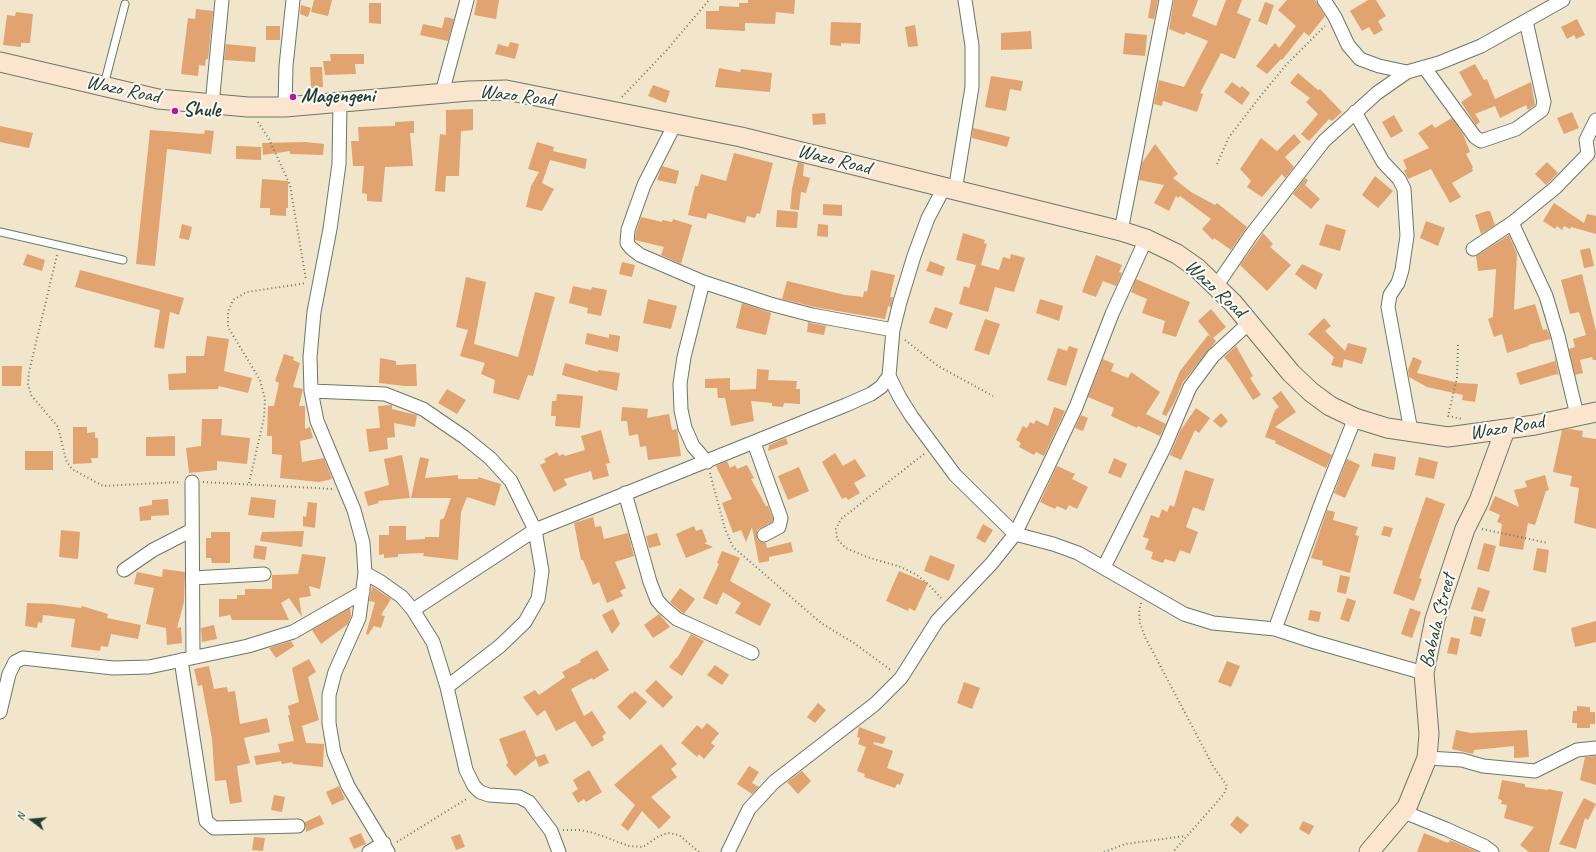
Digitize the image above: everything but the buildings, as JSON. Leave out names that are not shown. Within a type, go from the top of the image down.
[{"type":"main road","name":"Wazo Road","points":[[0,62],[158,99],[248,107],[285,107],[442,93],[506,90],[675,124],[840,160],[949,189],[1121,231],[1146,239],[1177,254],[1197,268],[1216,285],[1250,322],[1291,373],[1311,392],[1330,406],[1355,418],[1387,428],[1448,437],[1505,430],[1596,412]]},
{"type":"main road","name":"Babala Street","points":[[1369,852],[1408,807],[1427,758],[1429,734],[1424,673],[1435,619],[1465,529],[1480,501],[1505,430]]},
{"type":"street","points":[[212,105],[222,0]]},
{"type":"street","points":[[285,107],[286,66],[293,0]]},
{"type":"street","points":[[442,93],[467,0]]},
{"type":"street","points":[[965,0],[972,46],[972,87],[949,189],[928,218],[914,256],[900,302],[893,330],[889,376],[900,398],[933,447],[955,475],[1015,534],[1053,544],[1078,553],[1184,614],[1213,623],[1275,629],[1424,673]]},
{"type":"street","points":[[1121,231],[1166,0]]},
{"type":"street","points":[[1324,0],[1335,17],[1348,45],[1360,59],[1379,66],[1407,72]]},
{"type":"street","points":[[1216,285],[1251,235],[1324,141],[1355,112],[1407,72],[1481,46],[1563,0]]},
{"type":"street","points":[[1424,67],[1475,137],[1481,141],[1516,129],[1542,110],[1544,102],[1526,21]]},
{"type":"street","points":[[340,102],[339,164],[330,229],[314,312],[310,356],[311,391],[317,421],[354,510],[363,543],[365,573],[359,618],[335,672],[329,695],[329,723],[334,753],[348,786],[387,848],[369,852]]},
{"type":"street","points":[[1355,112],[1382,162],[1399,178],[1404,189],[1407,236],[1402,270],[1398,283],[1390,295],[1388,307],[1411,431]]},
{"type":"street","points":[[1473,249],[1512,223],[1555,188],[1588,154],[1586,140],[1596,120]]},
{"type":"street","points":[[675,124],[644,185],[628,230],[627,243],[631,248],[640,255],[703,282],[770,304],[812,315],[893,330]]},
{"type":"street","points":[[1512,223],[1546,296],[1558,336],[1577,415]]},
{"type":"street","points":[[728,852],[749,809],[774,782],[875,704],[901,678],[937,621],[992,563],[1015,534],[1076,407],[1112,314],[1146,239]]},
{"type":"street","points":[[703,282],[684,357],[680,384],[681,410],[686,428],[693,446],[707,462]]},
{"type":"street","points":[[1104,567],[1164,448],[1190,387],[1213,356],[1250,322]]},
{"type":"street","points":[[413,610],[535,530],[754,443],[871,394],[881,386],[889,376]]},
{"type":"street","points":[[311,391],[385,394],[423,410],[464,437],[490,458],[510,481],[535,530],[542,571],[538,599],[525,622],[500,646],[447,687]]},
{"type":"street","points":[[1275,629],[1322,500],[1355,418]]},
{"type":"street","points":[[754,443],[781,518],[779,527],[764,535]]},
{"type":"street","points":[[192,482],[193,578],[187,658],[206,821],[214,828],[298,826]]},
{"type":"street","points":[[626,493],[650,582],[657,600],[677,619],[752,653]]},
{"type":"street","points":[[124,570],[153,550],[192,530]]},
{"type":"street","points":[[365,573],[402,597],[413,610],[433,642],[447,687],[466,770],[474,786],[480,792],[489,795],[519,797],[529,802],[551,831],[558,852]]},
{"type":"street","points":[[193,578],[264,574]]},
{"type":"street","points":[[0,712],[10,674],[15,662],[22,658],[113,668],[149,667],[248,646],[293,632],[363,592]]},
{"type":"street","points":[[1427,758],[1462,760],[1483,766],[1535,771],[1577,750],[1596,748]]},
{"type":"street","points":[[1404,812],[1484,846],[1492,852]]},
{"type":"lane","points":[[104,86],[125,4]]},
{"type":"lane","points":[[0,232],[123,260]]},
{"type":"path","points":[[608,110],[666,51],[709,0]]},
{"type":"path","points":[[1217,164],[1229,137],[1259,98],[1286,65],[1335,17]]},
{"type":"path","points":[[248,107],[269,139],[290,185],[307,283],[314,312]]},
{"type":"path","points":[[59,246],[29,372],[28,384],[31,395],[58,427],[66,460],[72,469],[103,486],[192,482],[249,483],[346,490]]},
{"type":"path","points":[[249,483],[264,418],[265,399],[260,380],[228,327],[228,312],[233,300],[247,292],[307,283]]},
{"type":"path","points":[[893,330],[938,366],[993,396]]},
{"type":"path","points":[[1458,344],[1457,378],[1448,416],[1463,419]]},
{"type":"path","points":[[933,447],[841,519],[836,529],[837,539],[846,548],[867,557],[901,567],[917,575],[929,585],[948,608]]},
{"type":"path","points":[[707,462],[725,529],[733,547],[821,623],[854,643],[901,678]]},
{"type":"path","points":[[1465,529],[1486,528],[1548,543]]},
{"type":"path","points":[[1144,591],[1139,612],[1140,623],[1145,637],[1213,766],[1227,786],[1224,794],[1173,852]]},
{"type":"path","points":[[387,848],[439,815],[480,792]]},
{"type":"path","points":[[551,831],[580,830],[594,833],[629,846],[643,847],[659,836],[668,833],[679,835],[699,852]]},
{"type":"path","points":[[1104,852],[1124,844],[1186,836]]},
{"type":"place","name":"Magengeni","points":[[293,97]]},
{"type":"place","name":"Shule","points":[[175,111]]}]
